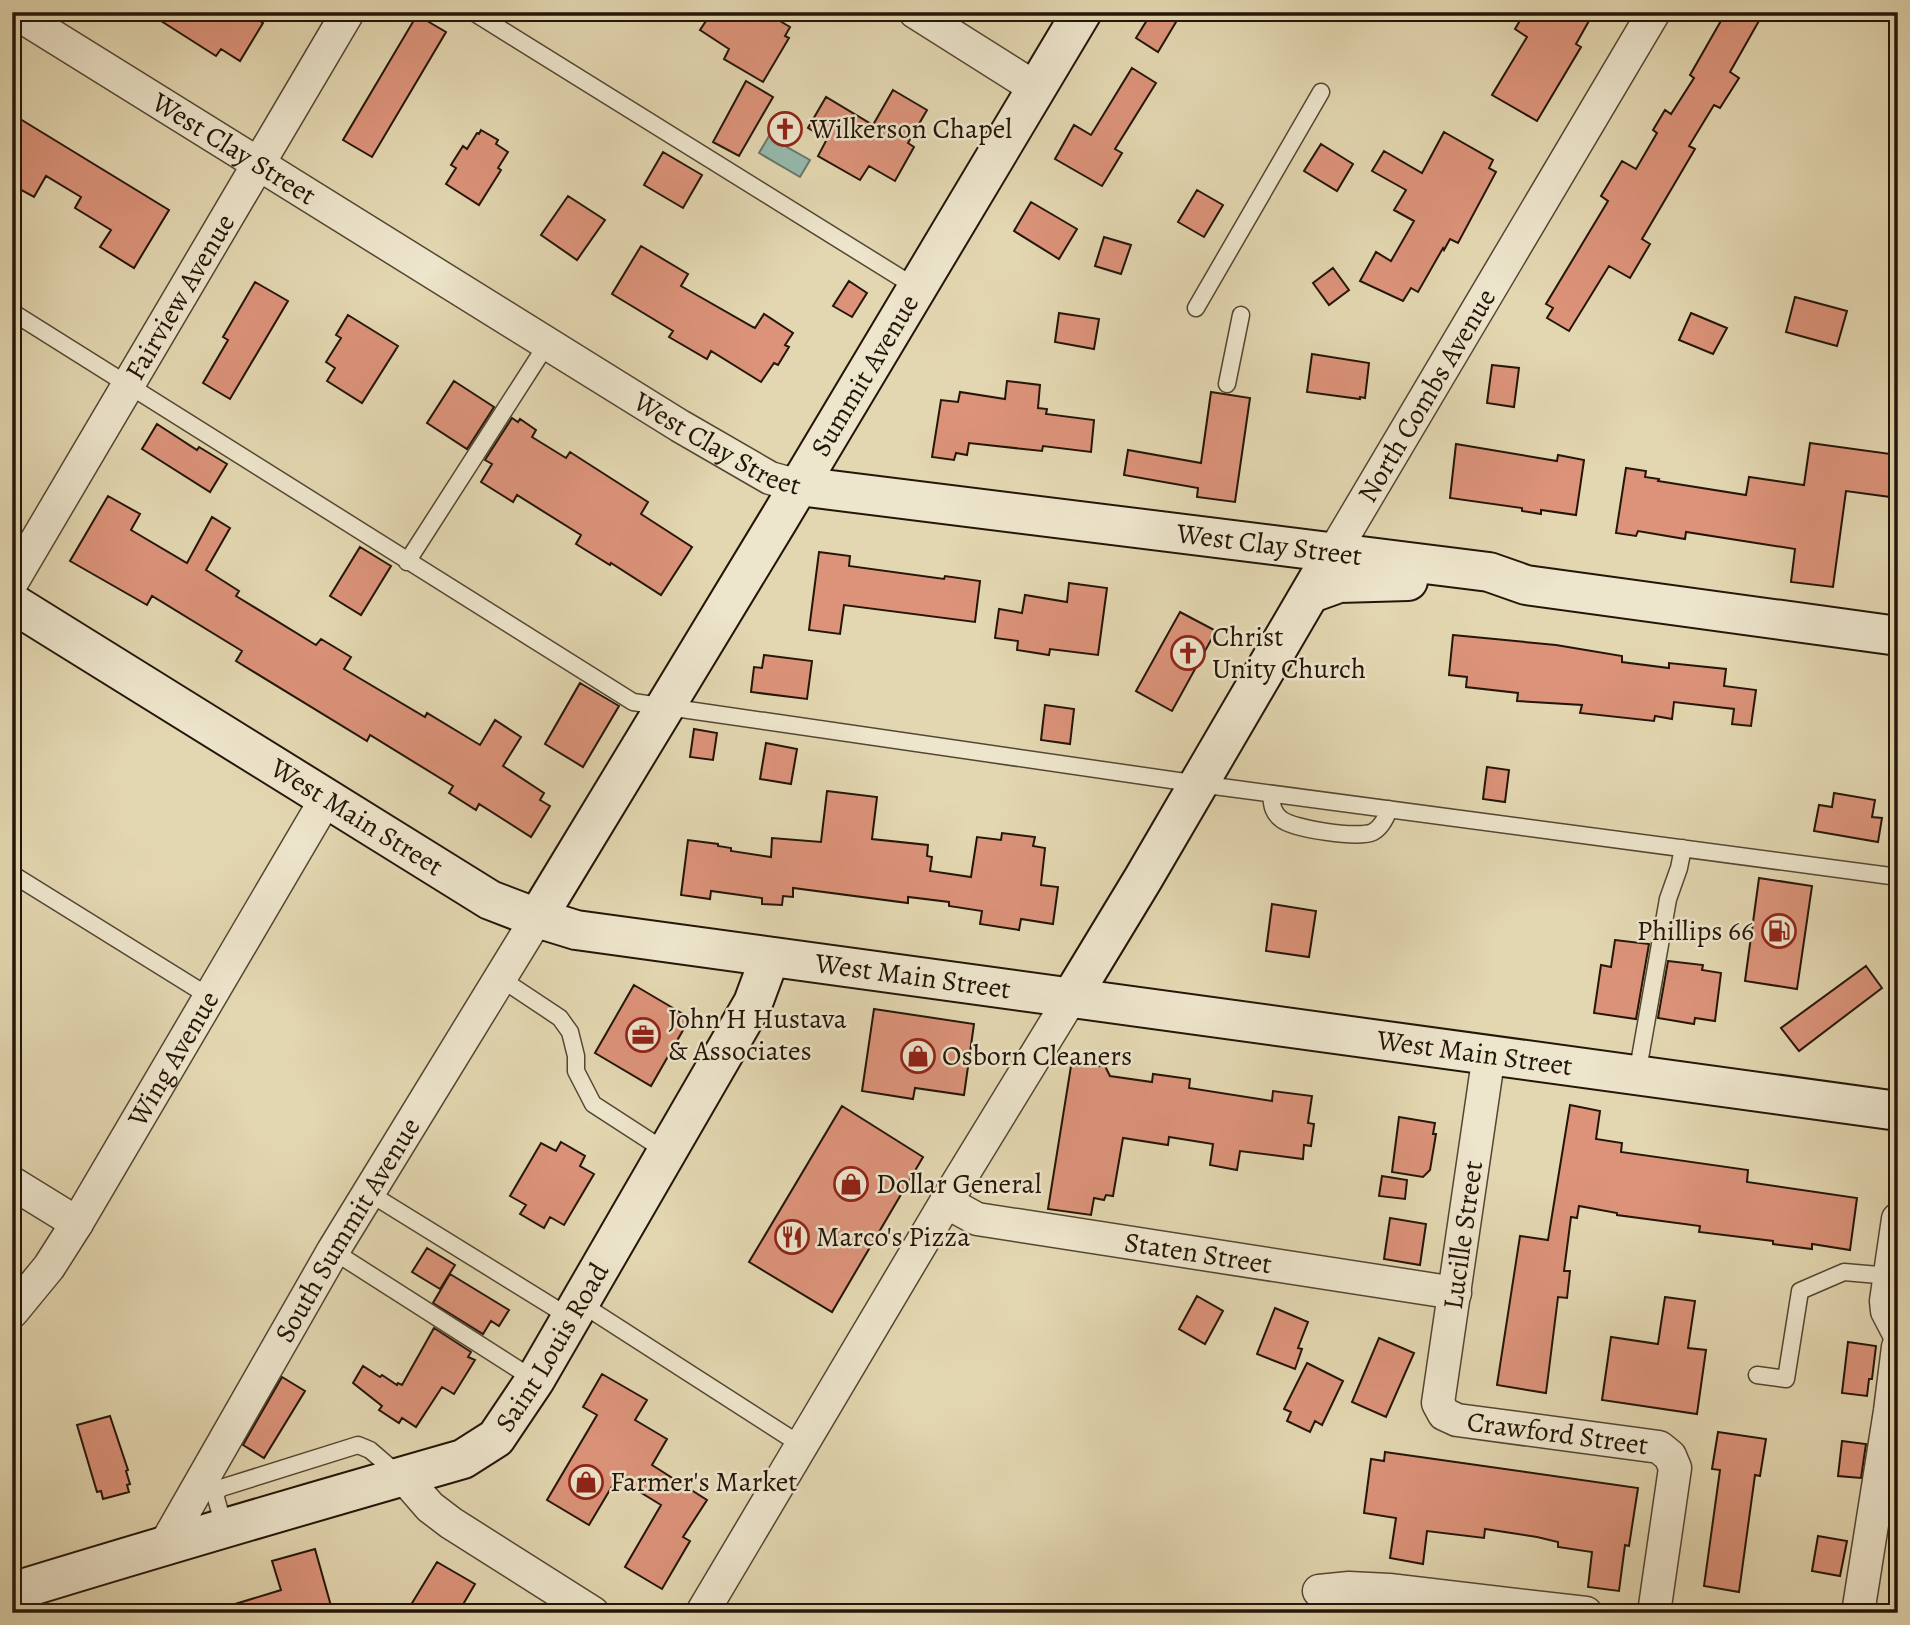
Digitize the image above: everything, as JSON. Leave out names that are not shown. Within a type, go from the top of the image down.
[{"type":"main road","name":"Summit Avenue","points":[[537,918],[918,289],[1082,12]]},
{"type":"main road","name":"West Clay Street","points":[[799,486],[1489,572],[1526,585],[1898,636]]},
{"type":"main road","name":"North Combs Avenue","points":[[1072,996],[1334,552]]},
{"type":"main road","name":"West Clay Street","points":[[1311,593],[1339,583],[1383,581],[1505,587],[1526,585]]},
{"type":"main road","name":"West Main Street","points":[[12,603],[490,900],[576,930],[1898,1111]]},
{"type":"main road","name":"Saint Louis Road","points":[[12,1592],[463,1459],[496,1438],[535,1380],[753,1003],[771,957]]},
{"type":"street","name":"West Clay Street","points":[[14,12],[680,426],[770,478],[799,486]]},
{"type":"street","name":"Fairview Avenue","points":[[12,582],[348,12]]},
{"type":"street","points":[[915,12],[1037,89]]},
{"type":"street","name":"North Combs Avenue","points":[[1334,552],[1654,12]]},
{"type":"street","name":"Wing Avenue","points":[[12,1312],[49,1267],[77,1223],[326,799]]},
{"type":"street","name":"South Summit Avenue","points":[[165,1545],[333,1251],[537,918]]},
{"type":"street","points":[[702,1613],[946,1202],[1072,996]]},
{"type":"street","name":"Lucille Street","points":[[1444,1414],[1438,1403],[1489,1054]]},
{"type":"street","points":[[12,1183],[77,1223]]},
{"type":"street","name":"Staten Street","points":[[946,1202],[977,1219],[1455,1293]]},
{"type":"street","points":[[1898,1219],[1886,1311],[1898,1332]]},
{"type":"street","points":[[1858,1613],[1898,1347]]},
{"type":"street","name":"Crawford Street","points":[[1444,1414],[1457,1420],[1659,1447],[1670,1456],[1675,1468],[1654,1613]]},
{"type":"street","points":[[402,1477],[430,1507],[451,1523],[593,1613]]},
{"type":"street","points":[[1318,1591],[1349,1588],[1389,1590],[1586,1613]]},
{"type":"lane","points":[[473,12],[918,289]]},
{"type":"lane","points":[[1195,308],[1321,92]]},
{"type":"lane","points":[[12,312],[632,702],[1271,794],[1898,877]]},
{"type":"lane","points":[[1227,384],[1241,315]]},
{"type":"lane","points":[[407,562],[547,344]]},
{"type":"lane","points":[[1271,794],[1272,808],[1280,818],[1294,825],[1360,835],[1374,831],[1383,822],[1389,809]]},
{"type":"lane","points":[[1637,1075],[1668,899],[1679,868],[1682,848]]},
{"type":"lane","points":[[12,874],[210,997]]},
{"type":"lane","points":[[500,978],[559,1017],[570,1032],[576,1056],[576,1071],[593,1104],[667,1152]]},
{"type":"lane","points":[[369,1193],[575,1311],[801,1446]]},
{"type":"lane","points":[[333,1251],[535,1380]]},
{"type":"lane","points":[[1757,1375],[1786,1380],[1800,1291],[1844,1272],[1890,1276]]},
{"type":"water","points":[[776,124],[794,134],[787,147],[810,160],[800,177],[759,153]]},
{"type":"building","points":[[147,12],[247,12],[263,23],[240,61],[221,49],[216,56]]},
{"type":"building","points":[[712,12],[765,12],[790,27],[785,36],[789,38],[763,82],[724,59],[729,49],[700,30]]},
{"type":"building","points":[[1152,12],[1161,12],[1176,22],[1158,52],[1136,38]]},
{"type":"building","points":[[1525,12],[1594,12],[1576,44],[1581,47],[1537,121],[1492,95],[1527,37],[1515,29]]},
{"type":"building","points":[[1726,12],[1764,12],[1730,72],[1739,78],[1720,108],[1714,105],[1689,146],[1695,149],[1642,239],[1650,244],[1630,278],[1609,266],[1569,331],[1547,318],[1553,308],[1546,304],[1608,201],[1601,196],[1622,161],[1636,169],[1657,133],[1653,130],[1665,110],[1671,114],[1694,78],[1690,75]]},
{"type":"building","points":[[417,15],[446,32],[372,157],[343,140]]},
{"type":"building","points":[[1132,68],[1156,83],[1115,149],[1122,153],[1102,186],[1055,159],[1074,125],[1091,135]]},
{"type":"building","points":[[746,81],[773,97],[739,156],[713,142]]},
{"type":"building","points":[[893,90],[927,110],[908,143],[914,147],[895,181],[869,166],[860,180],[818,156],[827,139],[808,128],[826,97],[873,125]]},
{"type":"building","points":[[12,114],[169,210],[134,268],[100,247],[111,230],[75,208],[81,197],[46,176],[34,197],[12,185]]},
{"type":"building","points":[[481,130],[498,140],[496,144],[508,152],[498,168],[501,170],[479,205],[446,184],[456,168],[451,165],[463,146],[467,149]]},
{"type":"building","points":[[1444,132],[1493,160],[1489,168],[1496,172],[1458,243],[1450,239],[1418,292],[1411,288],[1403,301],[1360,281],[1376,252],[1391,261],[1414,221],[1394,210],[1406,190],[1372,171],[1384,151],[1422,173]]},
{"type":"building","points":[[1321,144],[1353,164],[1337,191],[1304,171]]},
{"type":"building","points":[[663,152],[702,175],[683,208],[644,185]]},
{"type":"building","points":[[1197,190],[1223,205],[1204,237],[1178,222]]},
{"type":"building","points":[[568,196],[605,220],[577,260],[541,235]]},
{"type":"building","points":[[1031,202],[1077,229],[1059,259],[1014,231]]},
{"type":"building","points":[[1104,237],[1131,245],[1121,274],[1095,266]]},
{"type":"building","points":[[641,246],[688,274],[681,286],[755,328],[764,314],[793,333],[785,345],[789,347],[778,365],[774,363],[761,382],[711,351],[707,359],[669,337],[673,331],[612,294]]},
{"type":"building","points":[[1333,268],[1349,290],[1329,305],[1313,283]]},
{"type":"building","points":[[849,281],[867,293],[852,317],[833,306]]},
{"type":"building","points":[[255,282],[288,301],[230,399],[203,383],[228,340],[223,337]]},
{"type":"building","points":[[1795,297],[1847,311],[1837,346],[1786,332]]},
{"type":"building","points":[[1059,313],[1099,319],[1094,349],[1055,342]]},
{"type":"building","points":[[1691,313],[1727,328],[1713,354],[1679,340]]},
{"type":"building","points":[[348,315],[398,346],[362,403],[327,381],[335,368],[326,362],[341,338],[336,335]]},
{"type":"building","points":[[1312,354],[1369,363],[1365,398],[1307,392]]},
{"type":"building","points":[[1492,365],[1519,368],[1514,407],[1487,403]]},
{"type":"building","points":[[454,381],[494,407],[467,449],[427,423]]},
{"type":"building","points":[[1007,381],[1040,385],[1038,408],[1047,409],[1046,414],[1094,420],[1091,452],[1043,446],[1042,451],[969,443],[967,455],[956,453],[954,460],[932,457],[941,400],[958,402],[960,392],[1005,399]]},
{"type":"building","points":[[1211,392],[1250,398],[1235,502],[1197,497],[1198,488],[1124,475],[1128,450],[1201,463]]},
{"type":"building","points":[[512,418],[518,422],[520,419],[536,430],[532,437],[566,458],[570,452],[648,502],[641,514],[692,547],[661,595],[576,544],[581,535],[517,495],[513,502],[481,482],[492,464],[485,460]]},
{"type":"building","points":[[157,424],[197,450],[199,447],[227,464],[210,492],[142,449]]},
{"type":"building","points":[[1810,443],[1898,455],[1898,498],[1846,491],[1833,587],[1791,582],[1795,549],[1686,532],[1685,539],[1638,531],[1636,536],[1616,533],[1626,468],[1646,471],[1645,477],[1659,479],[1658,481],[1746,495],[1749,477],[1804,485]]},
{"type":"building","points":[[1456,444],[1557,461],[1558,455],[1584,460],[1576,515],[1541,510],[1541,514],[1522,511],[1522,508],[1450,498]]},
{"type":"building","points":[[108,496],[140,514],[131,530],[187,563],[212,517],[230,528],[206,570],[239,591],[236,596],[316,645],[321,639],[351,657],[344,669],[425,717],[427,713],[480,745],[495,720],[521,737],[503,766],[544,793],[540,800],[550,806],[531,837],[479,804],[476,810],[449,793],[453,786],[370,735],[367,741],[236,661],[242,651],[152,596],[147,605],[70,561]]},
{"type":"building","points":[[360,547],[391,566],[361,615],[330,596]]},
{"type":"building","points":[[819,552],[850,556],[849,566],[944,579],[945,576],[980,581],[975,622],[844,605],[840,634],[809,630]]},
{"type":"building","points":[[1069,583],[1107,588],[1098,655],[1050,649],[1049,655],[1017,650],[1018,641],[995,638],[999,609],[1022,613],[1025,595],[1067,602]]},
{"type":"building","points":[[1180,612],[1216,631],[1172,711],[1136,691]]},
{"type":"building","points":[[1453,635],[1556,645],[1622,656],[1622,662],[1669,668],[1669,663],[1726,669],[1724,686],[1756,690],[1751,726],[1732,724],[1734,709],[1674,702],[1672,719],[1655,716],[1654,721],[1580,713],[1582,705],[1517,701],[1518,693],[1466,687],[1467,677],[1449,675]]},
{"type":"building","points":[[764,655],[812,661],[807,699],[751,692],[754,667],[762,668]]},
{"type":"building","points":[[580,683],[619,706],[583,767],[545,744]]},
{"type":"building","points":[[1045,705],[1074,709],[1070,744],[1041,740]]},
{"type":"building","points":[[694,729],[717,733],[713,760],[690,757]]},
{"type":"building","points":[[766,743],[797,749],[791,784],[760,779]]},
{"type":"building","points":[[1487,767],[1509,770],[1505,802],[1483,799]]},
{"type":"building","points":[[827,791],[877,797],[872,839],[928,845],[927,856],[932,857],[930,871],[971,877],[977,837],[1001,840],[1002,833],[1035,837],[1033,846],[1045,848],[1041,885],[1058,887],[1053,924],[1021,919],[1019,930],[980,924],[982,911],[949,906],[949,902],[908,897],[908,903],[793,888],[793,897],[783,896],[782,905],[762,904],[762,898],[711,891],[710,899],[681,895],[688,840],[718,844],[731,848],[731,851],[771,857],[772,838],[821,842]]},
{"type":"building","points":[[1834,793],[1875,800],[1872,817],[1882,818],[1878,842],[1814,831],[1819,805],[1832,807]]},
{"type":"building","name":"Phillips 66","points":[[1759,878],[1812,886],[1797,989],[1745,981]]},
{"type":"building","points":[[1272,904],[1316,911],[1309,957],[1266,951]]},
{"type":"building","points":[[1615,940],[1649,944],[1636,1019],[1594,1013],[1601,965],[1611,967]]},
{"type":"building","points":[[1668,961],[1703,965],[1702,970],[1721,973],[1715,1021],[1695,1018],[1694,1024],[1658,1018]]},
{"type":"building","points":[[1866,966],[1882,988],[1799,1051],[1781,1028]]},
{"type":"building","name":"John H Hustava & Associates","points":[[634,985],[690,1018],[651,1086],[595,1053]]},
{"type":"building","name":"Osborn Cleaners","points":[[874,1009],[974,1024],[964,1095],[915,1088],[913,1099],[862,1091]]},
{"type":"building","points":[[1071,1066],[1105,1066],[1110,1076],[1152,1082],[1153,1074],[1190,1079],[1189,1088],[1272,1101],[1273,1091],[1312,1096],[1308,1123],[1314,1124],[1311,1146],[1304,1145],[1303,1159],[1240,1151],[1237,1170],[1210,1165],[1213,1144],[1169,1137],[1168,1145],[1123,1138],[1113,1196],[1106,1195],[1104,1200],[1094,1198],[1091,1215],[1048,1209]]},
{"type":"building","points":[[1570,1105],[1600,1111],[1596,1139],[1622,1143],[1621,1152],[1748,1170],[1747,1182],[1857,1198],[1850,1250],[1812,1244],[1812,1249],[1773,1244],[1773,1241],[1699,1232],[1700,1226],[1617,1215],[1579,1206],[1577,1218],[1571,1217],[1564,1271],[1570,1271],[1567,1298],[1558,1297],[1546,1393],[1497,1385],[1520,1236],[1548,1240]]},
{"type":"building","name":"Dollar General","points":[[842,1106],[923,1157],[832,1312],[749,1262]]},
{"type":"building","points":[[1399,1117],[1435,1123],[1433,1134],[1436,1134],[1430,1170],[1423,1177],[1392,1172]]},
{"type":"building","points":[[561,1142],[585,1156],[580,1166],[594,1174],[564,1225],[550,1217],[544,1228],[520,1214],[526,1205],[510,1196],[541,1143],[556,1151]]},
{"type":"building","points":[[1382,1176],[1407,1180],[1405,1199],[1379,1196]]},
{"type":"building","points":[[1390,1218],[1426,1224],[1420,1265],[1384,1259]]},
{"type":"building","points":[[427,1248],[455,1265],[440,1289],[412,1272]]},
{"type":"building","points":[[450,1274],[509,1310],[499,1326],[491,1321],[483,1334],[433,1303]]},
{"type":"building","points":[[1197,1296],[1223,1311],[1205,1344],[1179,1329]]},
{"type":"building","points":[[1665,1297],[1695,1301],[1688,1348],[1706,1350],[1697,1414],[1602,1400],[1611,1337],[1658,1344]]},
{"type":"building","points":[[1275,1308],[1308,1322],[1298,1348],[1302,1349],[1295,1369],[1257,1354]]},
{"type":"building","points":[[434,1328],[471,1352],[468,1357],[475,1360],[454,1394],[442,1387],[416,1427],[402,1418],[399,1423],[379,1410],[382,1406],[353,1383],[363,1366],[380,1377],[382,1375],[397,1385],[402,1385]]},
{"type":"building","points":[[1379,1338],[1414,1353],[1386,1417],[1352,1402]]},
{"type":"building","points":[[1848,1342],[1876,1346],[1867,1396],[1842,1393]]},
{"type":"building","points":[[1307,1363],[1343,1381],[1322,1425],[1315,1421],[1310,1432],[1287,1421],[1291,1412],[1284,1409]]},
{"type":"building","points":[[602,1374],[647,1400],[635,1420],[667,1439],[652,1465],[707,1500],[683,1537],[690,1541],[662,1589],[625,1567],[661,1505],[617,1478],[589,1525],[547,1500],[597,1415],[583,1407]]},
{"type":"building","points":[[282,1377],[305,1391],[264,1458],[243,1445]]},
{"type":"building","points":[[110,1416],[130,1484],[127,1485],[129,1492],[103,1499],[101,1491],[97,1492],[77,1425]]},
{"type":"building","points":[[1718,1432],[1766,1439],[1760,1476],[1755,1475],[1739,1592],[1704,1586],[1720,1470],[1712,1469]]},
{"type":"building","points":[[1842,1441],[1866,1444],[1861,1478],[1838,1476]]},
{"type":"building","points":[[1385,1452],[1638,1488],[1629,1546],[1625,1545],[1619,1591],[1588,1587],[1592,1552],[1558,1547],[1558,1542],[1537,1537],[1485,1529],[1484,1538],[1427,1531],[1423,1564],[1390,1558],[1396,1518],[1364,1513],[1371,1459],[1384,1461]]},
{"type":"building","points":[[1818,1536],[1847,1541],[1840,1576],[1812,1571]]},
{"type":"building","points":[[315,1549],[333,1613],[223,1613],[222,1608],[281,1590],[272,1561]]},
{"type":"building","points":[[437,1562],[475,1584],[458,1613],[406,1613]]},
{"type":"place","name":"Wilkerson Chapel","points":[[785,129]]},
{"type":"place","name":"Christ Unity Church","points":[[1188,653]]},
{"type":"place","name":"Phillips 66","points":[[1779,931]]},
{"type":"place","name":"John H Hustava & Associates","points":[[643,1035]]},
{"type":"place","name":"Osborn Cleaners","points":[[918,1056]]},
{"type":"place","name":"Dollar General","points":[[851,1184]]},
{"type":"place","name":"Marco's Pizza","points":[[792,1237]]},
{"type":"place","name":"Farmer's Market","points":[[586,1482]]}]
